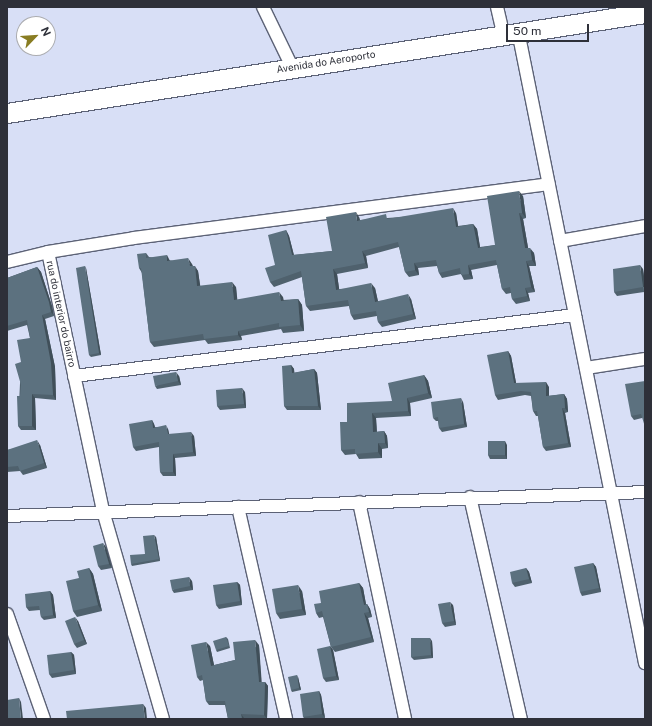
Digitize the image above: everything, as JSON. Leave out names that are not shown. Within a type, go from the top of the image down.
[{"type":"main road","name":"Avenida do Aeroporto","points":[[10,111],[645,13]]},
{"type":"street","points":[[263,7],[292,67]]},
{"type":"street","points":[[498,7],[511,33],[549,184],[611,493],[641,627],[645,663]]},
{"type":"street","points":[[7,262],[48,252],[134,238],[549,184]]},
{"type":"street","points":[[560,241],[645,226]]},
{"type":"street","name":"rua do interior do bairro","points":[[48,252],[103,511],[163,719]]},
{"type":"street","points":[[74,376],[575,315]]},
{"type":"street","points":[[586,368],[645,359]]},
{"type":"street","points":[[7,516],[470,497],[645,492]]},
{"type":"street","points":[[470,497],[521,719]]},
{"type":"street","points":[[359,502],[405,719]]},
{"type":"street","points":[[238,507],[286,719]]},
{"type":"street","points":[[7,614],[44,719]]},
{"type":"building","points":[[519,191],[522,213],[519,213],[525,248],[530,248],[532,260],[526,261],[531,287],[525,288],[527,296],[512,299],[510,287],[502,289],[496,260],[468,265],[469,274],[461,275],[460,268],[439,273],[436,260],[414,263],[415,270],[405,272],[398,242],[362,251],[365,263],[333,269],[336,290],[371,283],[375,302],[408,294],[413,314],[378,322],[376,311],[351,315],[348,300],[306,306],[301,271],[270,282],[265,268],[275,265],[268,235],[286,230],[292,255],[332,251],[326,217],[356,212],[357,221],[386,214],[387,219],[453,208],[456,227],[473,224],[478,248],[495,245],[487,196]]},
{"type":"building","points":[[146,253],[146,258],[167,255],[167,261],[188,258],[190,266],[195,266],[197,286],[232,282],[234,300],[279,292],[281,301],[298,299],[300,325],[279,327],[279,323],[238,331],[238,335],[204,339],[203,334],[150,342],[141,268],[139,268],[137,254]]},
{"type":"building","points":[[640,265],[643,287],[614,292],[613,269]]},
{"type":"building","points":[[85,266],[99,353],[89,355],[76,268]]},
{"type":"building","points":[[37,267],[51,312],[42,315],[51,363],[53,395],[32,394],[32,426],[18,426],[17,396],[20,396],[21,385],[15,364],[21,362],[17,340],[30,338],[27,320],[7,326],[7,278]]},
{"type":"building","points":[[643,287],[645,287],[645,299]]},
{"type":"building","points":[[508,351],[514,383],[546,382],[546,396],[564,394],[565,408],[562,408],[568,443],[543,447],[537,411],[533,411],[531,392],[521,391],[495,395],[487,355]]},
{"type":"building","points":[[291,365],[292,373],[314,369],[318,406],[284,406],[282,366]]},
{"type":"building","points":[[176,372],[178,381],[155,386],[153,376]]},
{"type":"building","points":[[424,375],[428,393],[407,398],[408,411],[372,413],[373,432],[384,431],[385,443],[378,443],[378,452],[355,454],[355,449],[341,450],[340,422],[347,422],[347,403],[392,401],[388,383]]},
{"type":"building","points":[[645,381],[645,427],[641,414],[631,416],[625,384]]},
{"type":"building","points":[[242,388],[244,404],[217,406],[216,390]]},
{"type":"building","points":[[461,398],[464,424],[439,428],[438,417],[433,418],[431,402]]},
{"type":"building","points":[[152,420],[153,428],[166,425],[168,434],[191,432],[193,452],[173,454],[173,472],[160,472],[159,442],[133,447],[129,424]]},
{"type":"building","points":[[37,440],[44,463],[20,471],[18,466],[7,467],[7,450]]},
{"type":"building","points":[[488,441],[505,441],[505,455],[488,455]]},
{"type":"building","points":[[154,535],[159,559],[131,564],[130,555],[145,554],[143,536]]},
{"type":"building","points":[[103,543],[109,564],[98,566],[93,546]]},
{"type":"building","points":[[593,563],[599,588],[580,592],[574,567]]},
{"type":"building","points":[[89,568],[98,605],[73,611],[66,581],[79,578],[77,571]]},
{"type":"building","points":[[526,568],[529,579],[512,583],[510,572]]},
{"type":"building","points":[[189,577],[190,586],[172,590],[170,580]]},
{"type":"building","points":[[237,582],[240,601],[216,605],[213,585]]},
{"type":"building","points":[[359,583],[364,605],[367,604],[369,612],[364,613],[371,637],[331,647],[322,611],[316,613],[314,604],[321,603],[319,591]]},
{"type":"building","points":[[298,585],[302,609],[276,613],[272,589]]},
{"type":"building","points":[[50,591],[53,615],[41,617],[39,606],[26,607],[25,594]]},
{"type":"building","points":[[450,602],[454,621],[442,623],[438,604]]},
{"type":"building","points":[[75,617],[84,640],[74,644],[65,621]]},
{"type":"building","points":[[226,637],[229,646],[216,650],[213,641]]},
{"type":"building","points":[[411,638],[430,638],[431,655],[411,657]]},
{"type":"building","points":[[255,640],[259,682],[265,682],[264,715],[241,714],[242,719],[228,719],[225,701],[206,701],[202,675],[197,677],[191,645],[206,642],[211,666],[235,660],[233,642]]},
{"type":"building","points":[[330,646],[336,676],[323,678],[317,649]]},
{"type":"building","points":[[71,652],[74,670],[49,674],[47,655]]},
{"type":"building","points":[[297,675],[299,688],[291,690],[288,677]]},
{"type":"building","points":[[319,691],[322,714],[303,717],[300,694]]},
{"type":"building","points":[[19,698],[21,719],[7,719],[7,700]]},
{"type":"building","points":[[143,704],[145,719],[67,719],[66,711]]}]
